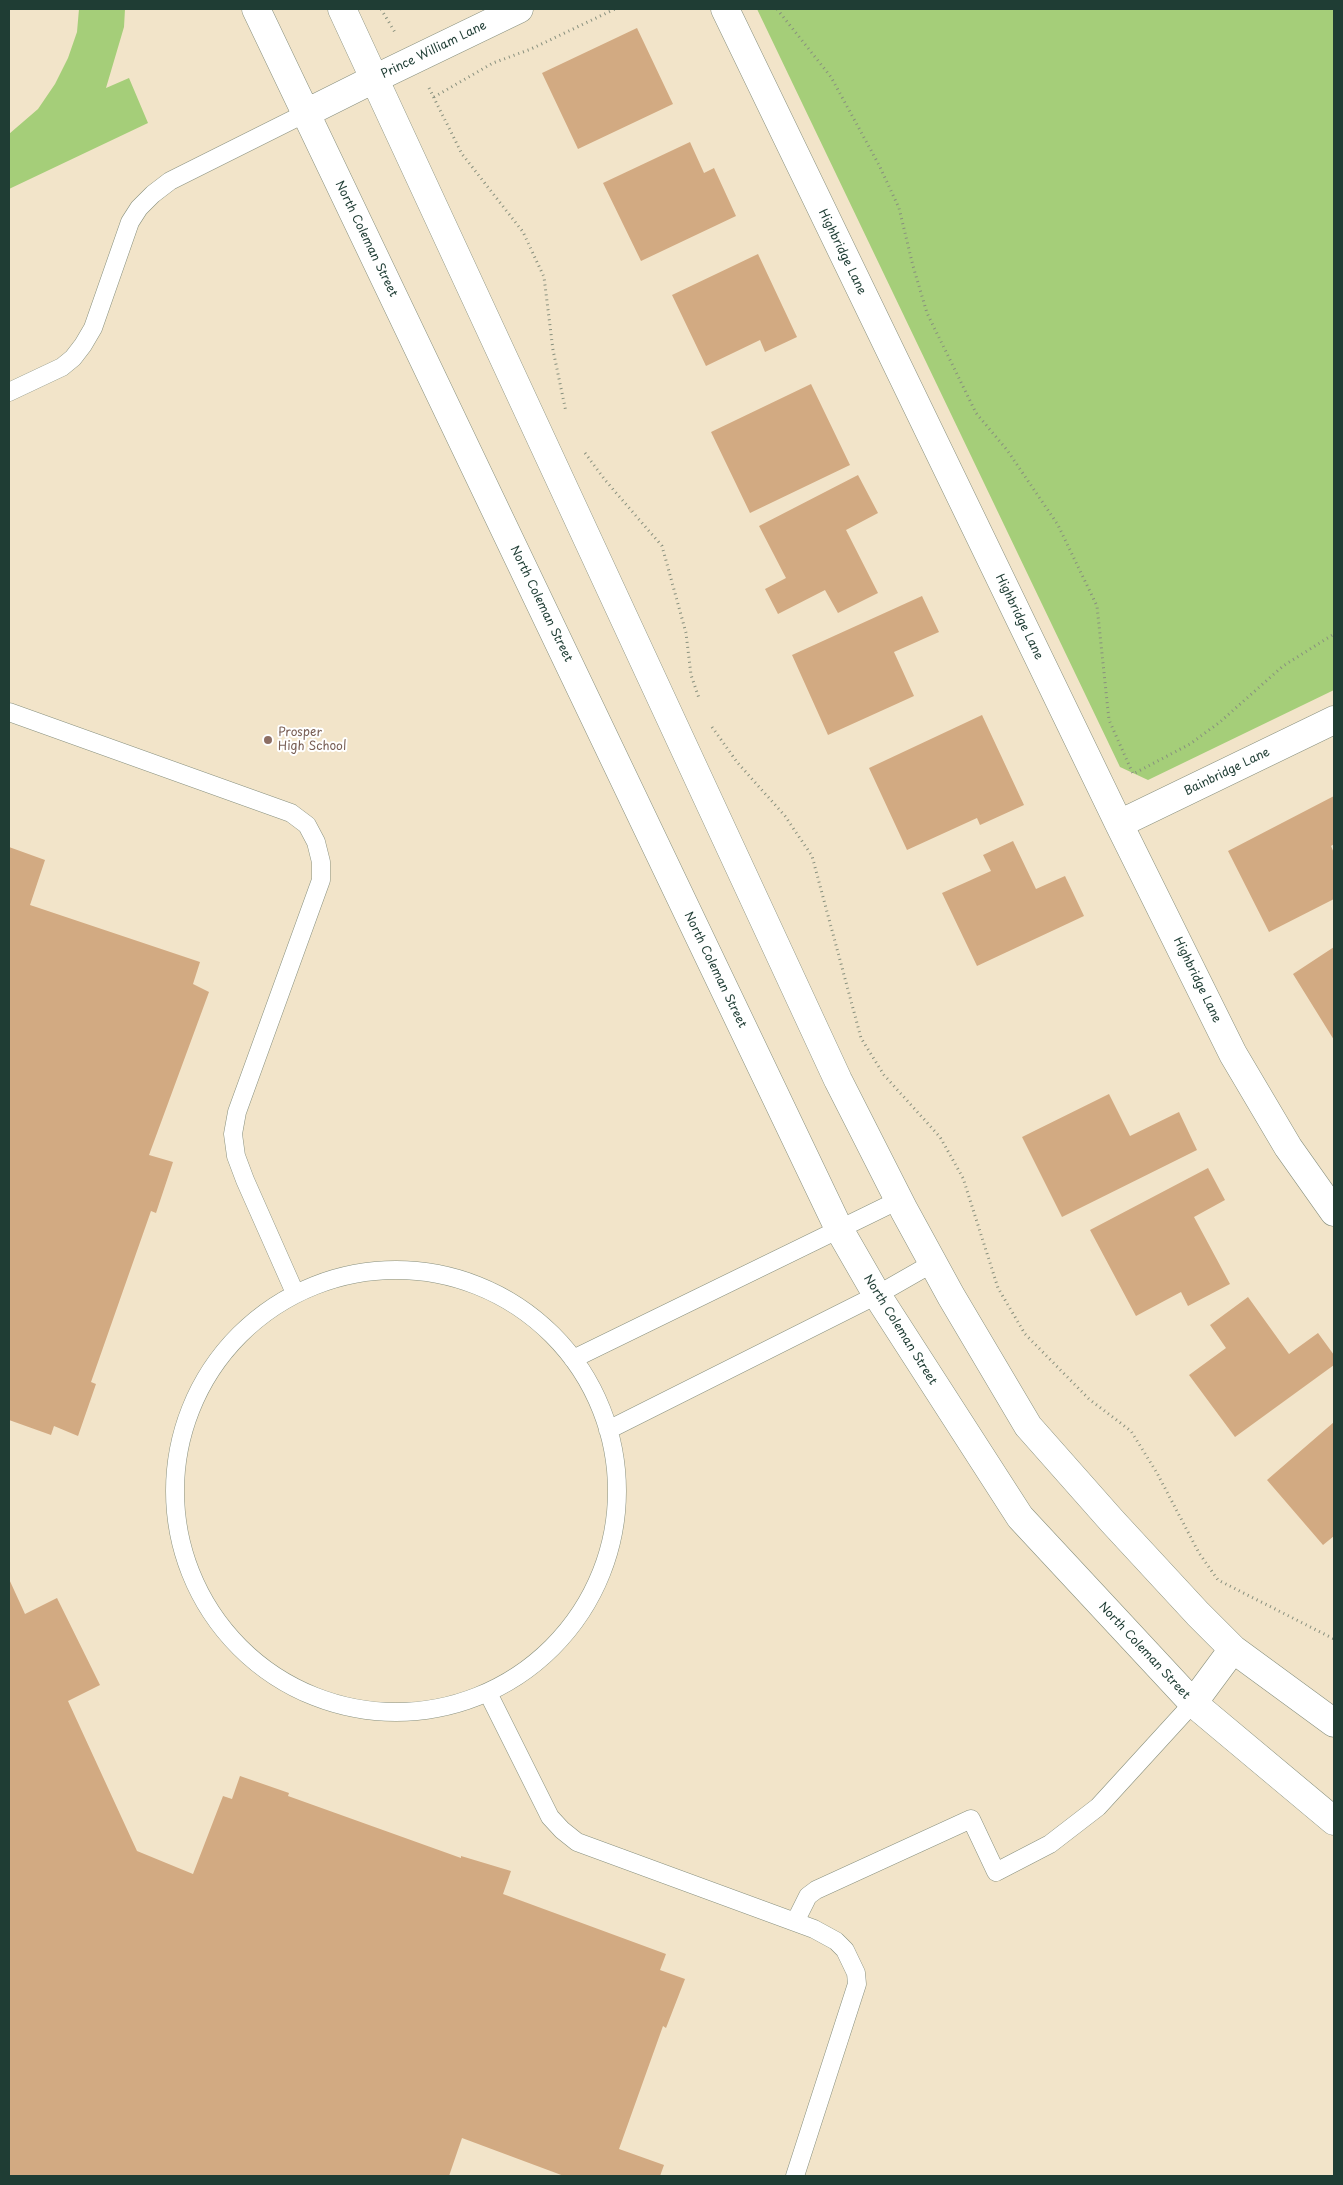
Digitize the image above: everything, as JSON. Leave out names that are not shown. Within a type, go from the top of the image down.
[{"type":"street","name":"North Coleman Street","points":[[256,9],[839,1229],[877,1295],[1020,1517],[1193,1703],[1334,1821]]},
{"type":"street","points":[[342,9],[376,78],[838,1080],[933,1263],[1028,1426],[1112,1521],[1233,1648],[1334,1723]]},
{"type":"street","name":"Prince William Lane","points":[[306,113],[519,9]]},
{"type":"street","name":"Highbridge Lane","points":[[725,9],[1119,824],[1233,1054],[1288,1147],[1334,1212]]},
{"type":"street","name":"Bainbridge Lane","points":[[1119,824],[1334,720]]},
{"type":"street","points":[[1193,1703],[1233,1648]]},
{"type":"lane","points":[[9,392],[62,366],[73,358],[83,345],[93,328],[130,222],[139,208],[153,194],[170,181],[306,113]]},
{"type":"lane","points":[[9,712],[291,813],[307,824],[316,842],[321,862],[321,880],[237,1112],[233,1134],[236,1156],[245,1180],[295,1293]]},
{"type":"lane","points":[[572,1359],[899,1200]]},
{"type":"lane","points":[[608,1430],[877,1295],[933,1263]]},
{"type":"lane","points":[[404,1270],[443,1275],[481,1287],[515,1306],[546,1330],[572,1359],[594,1393],[608,1430],[616,1469],[616,1510],[609,1550],[595,1587],[575,1622],[549,1652],[517,1677],[488,1693],[443,1708],[394,1714],[350,1708],[313,1696],[268,1672],[234,1642],[203,1599],[188,1566],[176,1522],[175,1477],[184,1428],[198,1391],[223,1353],[256,1319],[295,1293],[327,1280],[365,1272],[404,1270]]},
{"type":"lane","points":[[488,1693],[550,1816],[562,1830],[577,1842],[825,1934],[845,1950],[856,1974],[857,1984],[795,2176]]},
{"type":"lane","points":[[795,1922],[808,1896],[816,1890],[971,1819],[996,1872],[1050,1844],[1098,1807],[1193,1703]]},
{"type":"path","points":[[381,9],[434,97],[462,154],[523,232],[544,277],[553,350],[566,413]]},
{"type":"path","points":[[434,97],[493,63],[531,49],[615,9]]},
{"type":"path","points":[[777,9],[831,77],[879,165],[899,208],[927,313],[976,413],[1007,450],[1058,525],[1096,606],[1109,720],[1133,774],[1190,744],[1220,722],[1283,666],[1334,634]]},
{"type":"path","points":[[580,446],[605,480],[662,546],[686,633],[691,675],[700,701]]},
{"type":"path","points":[[712,726],[737,762],[786,816],[812,856],[860,1038],[884,1075],[940,1137],[963,1178],[998,1288],[1025,1334],[1089,1399],[1131,1431],[1157,1473],[1199,1553],[1218,1580],[1334,1640]]},
{"type":"green space","points":[[79,9],[125,9],[124,27],[106,88],[129,78],[148,123],[9,189],[9,134],[38,109],[55,84],[68,58],[77,32]]},
{"type":"green space","points":[[757,9],[1334,9],[1334,690],[1148,780],[1120,767]]},
{"type":"building","points":[[637,28],[673,104],[578,149],[542,73]]},
{"type":"building","points":[[690,142],[704,173],[714,168],[736,216],[641,261],[603,183]]},
{"type":"building","points":[[758,254],[797,337],[765,352],[760,340],[706,366],[672,295]]},
{"type":"building","points":[[811,384],[850,465],[750,513],[711,432]]},
{"type":"building","points":[[858,475],[878,513],[846,530],[878,593],[838,613],[825,590],[778,614],[765,589],[786,578],[759,526]]},
{"type":"building","points":[[922,596],[939,632],[894,652],[914,696],[828,735],[792,655]]},
{"type":"building","points":[[982,715],[1024,805],[980,825],[977,818],[907,850],[869,768]]},
{"type":"building","points":[[1334,796],[1334,844],[1331,846],[1334,853],[1334,899],[1269,932],[1228,851]]},
{"type":"building","points":[[1013,841],[1036,889],[1065,876],[1084,916],[977,966],[942,893],[991,871],[983,855]]},
{"type":"building","points":[[9,847],[45,860],[30,905],[200,962],[193,984],[209,992],[149,1155],[173,1162],[156,1213],[151,1211],[91,1382],[96,1384],[78,1436],[54,1426],[51,1435],[9,1420]]},
{"type":"building","points":[[1334,947],[1334,1040],[1293,974]]},
{"type":"building","points":[[1109,1094],[1130,1136],[1179,1112],[1197,1150],[1062,1217],[1022,1137]]},
{"type":"building","points":[[1208,1168],[1225,1200],[1194,1217],[1230,1284],[1188,1306],[1181,1292],[1136,1316],[1090,1230]]},
{"type":"building","points":[[1248,1297],[1289,1354],[1318,1333],[1334,1355],[1334,1365],[1235,1437],[1189,1375],[1226,1348],[1210,1325]]},
{"type":"building","points":[[1334,1422],[1334,1536],[1323,1545],[1267,1480]]},
{"type":"building","points":[[9,1579],[25,1614],[57,1598],[100,1685],[68,1701],[137,1851],[193,1874],[223,1796],[232,1799],[240,1776],[289,1793],[288,1796],[461,1858],[461,1856],[511,1871],[503,1894],[666,1954],[660,1970],[685,1979],[666,2028],[663,2026],[619,2149],[664,2165],[660,2176],[564,2176],[462,2138],[449,2176],[9,2176]]},
{"type":"place","name":"Prosper High School","points":[[268,740]]}]
